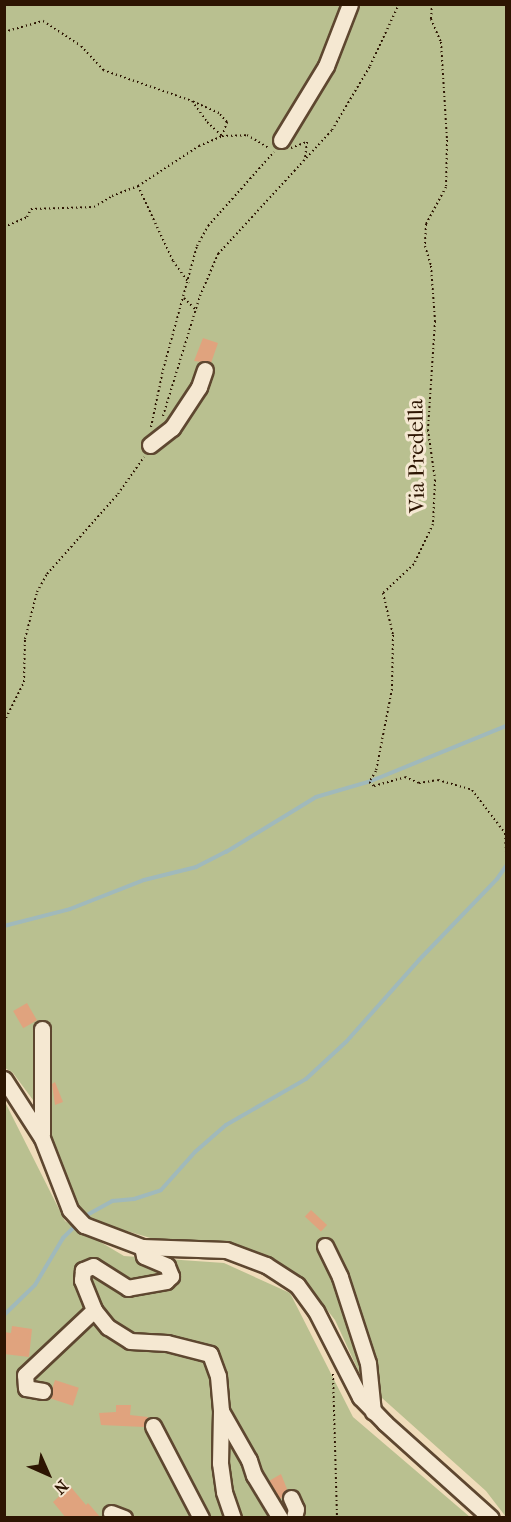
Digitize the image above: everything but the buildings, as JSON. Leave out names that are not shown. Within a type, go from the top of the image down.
[{"type":"street","points":[[280,148],[326,66],[350,4]]},
{"type":"street","points":[[150,445],[172,428],[200,387],[206,370]]},
{"type":"street","points":[[42,1029],[42,1138]]},
{"type":"street","points":[[4,1079],[42,1138],[70,1210],[84,1225],[142,1247],[226,1250],[266,1265],[297,1285],[316,1311],[360,1397],[373,1412],[491,1518]]},
{"type":"street","points":[[325,1246],[340,1277],[368,1363],[373,1412]]},
{"type":"street","points":[[142,1247],[144,1256],[167,1266],[171,1276],[166,1281],[128,1288],[93,1266],[83,1270],[82,1280],[94,1310],[108,1327],[130,1341],[166,1343],[210,1354],[218,1376],[222,1411],[219,1463],[224,1492],[233,1518]]},
{"type":"street","points":[[43,1391],[26,1388],[25,1375],[94,1310]]},
{"type":"street","points":[[222,1411],[254,1475],[280,1518]]},
{"type":"street","points":[[153,1426],[201,1518]]},
{"type":"street","points":[[291,1498],[296,1509],[294,1518]]},
{"type":"path","points":[[160,424],[218,254],[332,130],[370,66],[399,4]]},
{"type":"path","name":"Via Predella","points":[[432,4],[431,19],[441,42],[447,140],[446,187],[426,224],[425,246],[431,266],[435,321],[428,430],[435,480],[433,524],[414,564],[383,593],[393,635],[392,689],[376,771],[369,782],[374,786],[405,777],[419,783],[438,780],[472,790],[488,807],[505,833],[507,854]]},
{"type":"path","points":[[4,32],[43,21],[81,46],[103,70],[192,101],[219,113],[227,122],[222,136]]},
{"type":"path","points":[[192,101],[207,122],[222,136]]},
{"type":"path","points":[[4,227],[27,218],[31,208],[94,207],[112,196],[138,186],[199,146],[222,136],[248,135],[280,148],[308,142],[305,158]]},
{"type":"path","points":[[4,722],[24,682],[25,639],[37,591],[47,574],[118,494],[150,445],[150,431],[163,370],[189,283],[197,246],[208,226],[280,148]]},
{"type":"path","points":[[138,186],[173,261],[189,283]]},
{"type":"path","points":[[184,298],[197,311]]},
{"type":"path","points":[[332,1365],[338,1518]]},
{"type":"green space","points":[[4,5],[506,5],[506,1517],[486,1491],[363,1381],[335,1320],[302,1278],[269,1257],[215,1241],[157,1240],[90,1220],[77,1207],[33,1100],[13,1073],[5,1068]]},
{"type":"green space","points":[[4,1100],[65,1221],[124,1256],[224,1263],[290,1293],[353,1417],[470,1517],[5,1517]]},
{"type":"waterway","points":[[4,926],[70,909],[144,880],[196,867],[226,852],[316,797],[371,781],[506,726]]},
{"type":"waterway","points":[[87,1215],[112,1201],[134,1199],[161,1190],[195,1152],[226,1125],[306,1079],[346,1042],[419,960],[497,879],[506,866]]},
{"type":"waterway","points":[[4,1315],[35,1285],[63,1238],[75,1226]]}]
